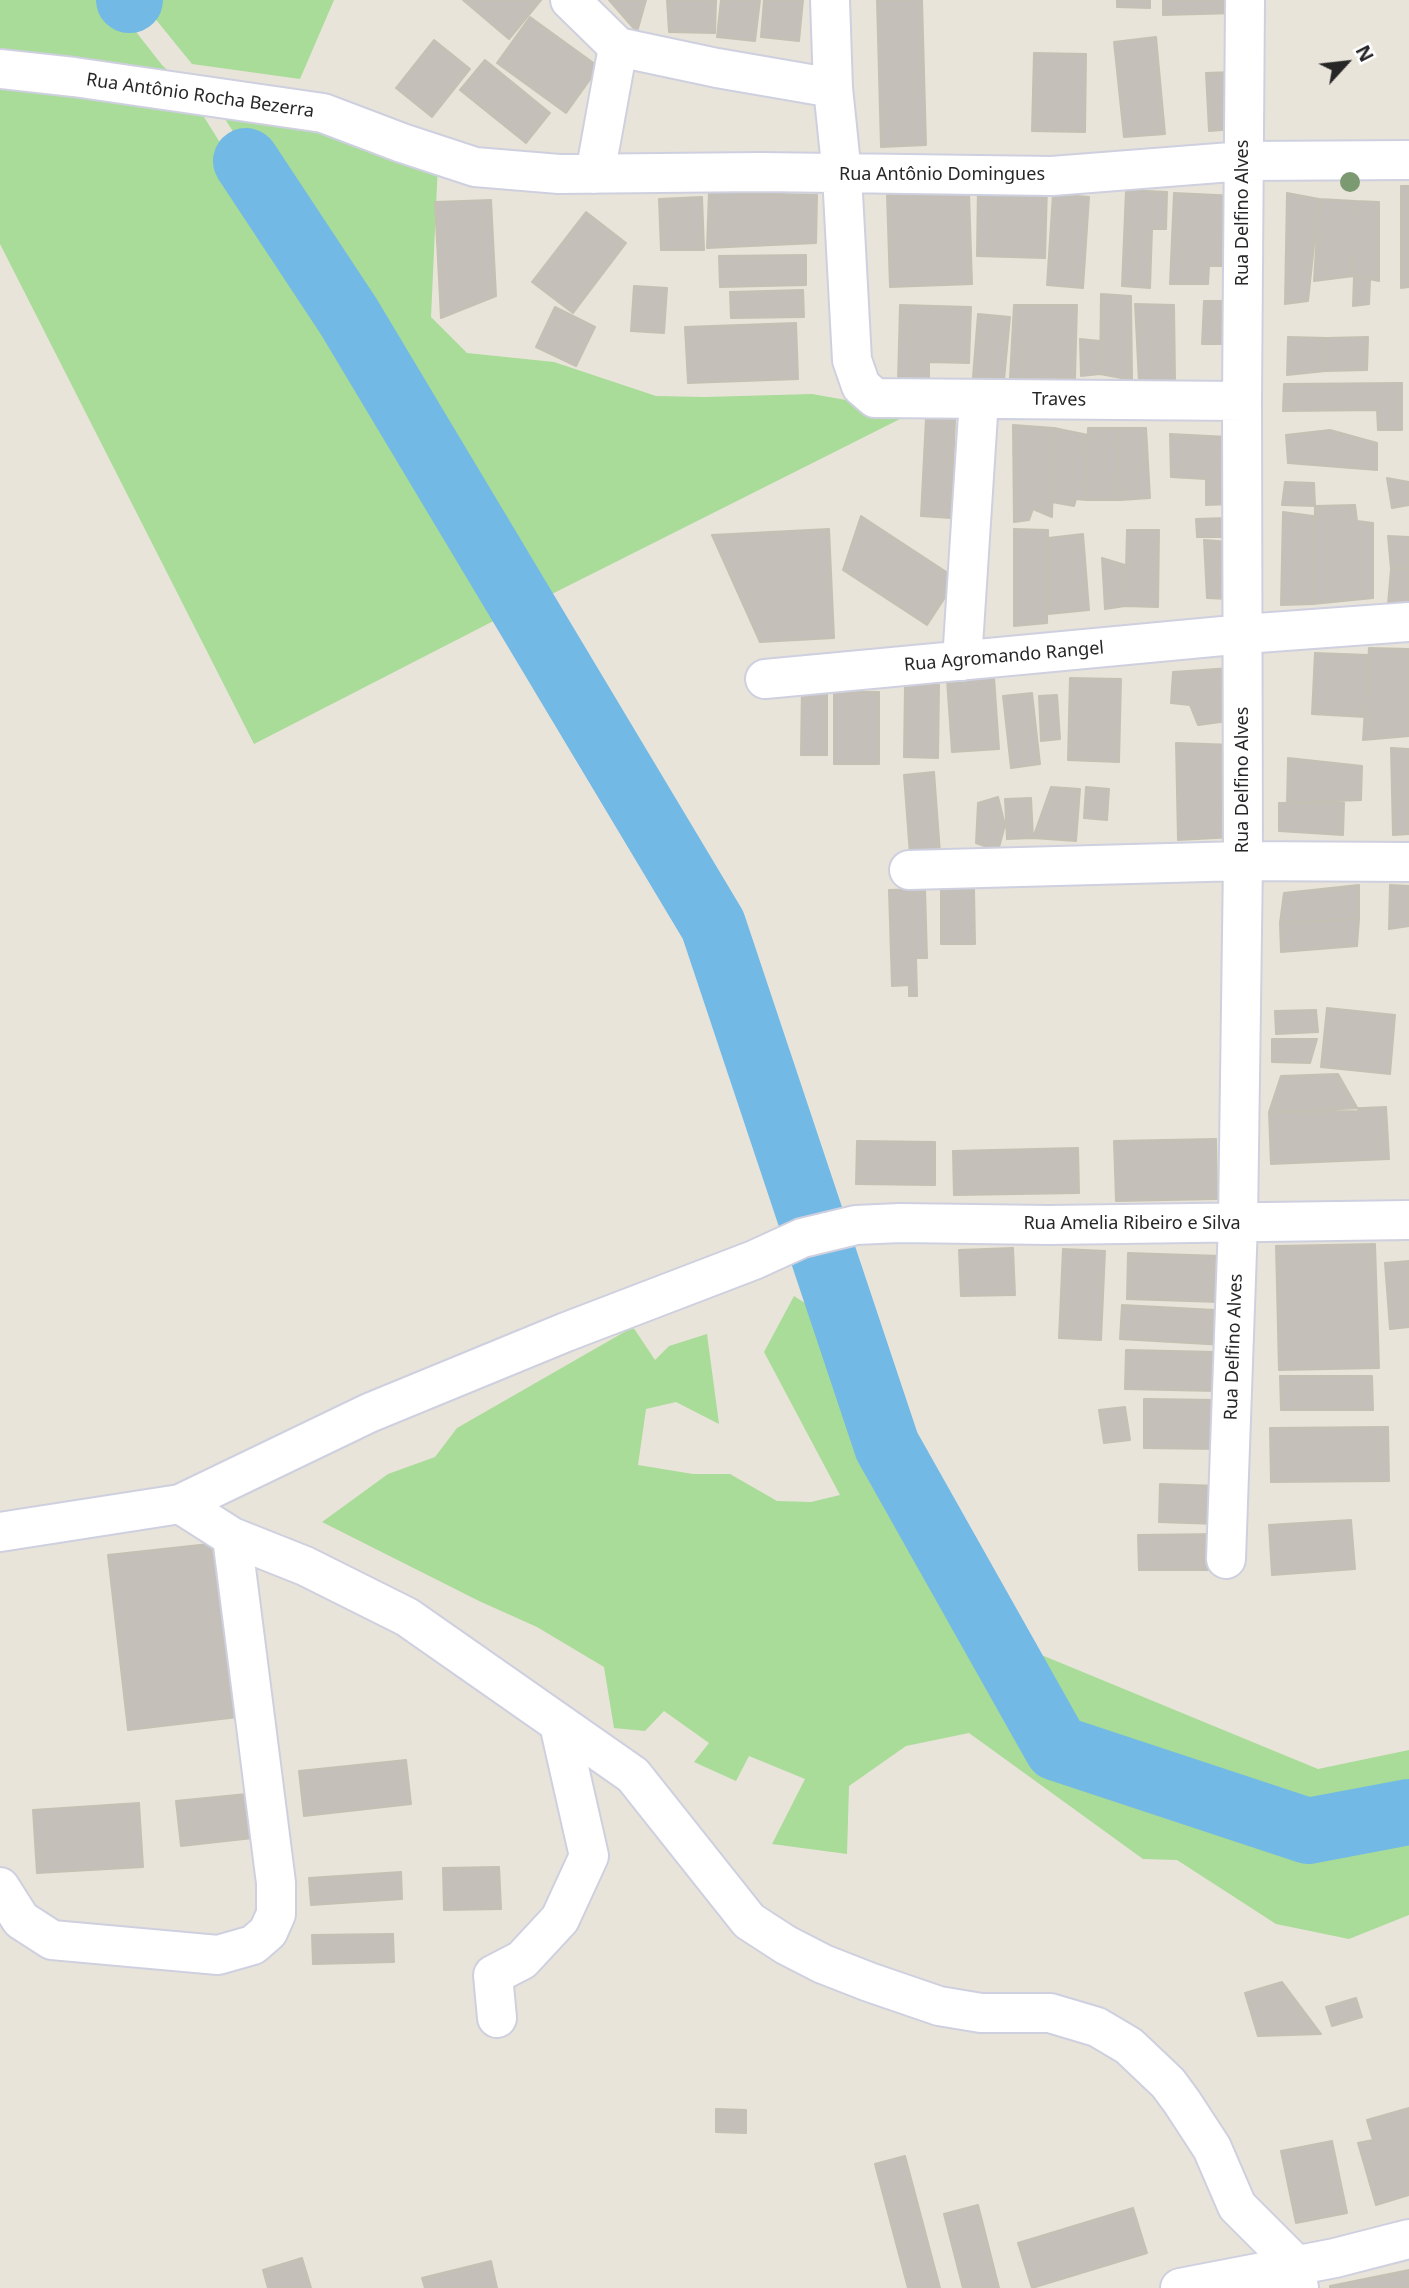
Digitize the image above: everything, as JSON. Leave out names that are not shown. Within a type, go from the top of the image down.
[{"type":"street","points":[[570,0],[618,47],[833,88]]},
{"type":"street","points":[[830,0],[833,88],[842,174]]},
{"type":"street","name":"Rua Delfino Alves","points":[[1226,1559],[1238,1223],[1243,861],[1245,0]]},
{"type":"street","points":[[595,174],[618,47]]},
{"type":"street","name":"Rua Antônio Rocha Bezerra","points":[[0,69],[323,113],[475,167]]},
{"type":"street","name":"Rua Antônio Domingues","points":[[475,167],[559,174],[761,172],[1052,176],[1244,161],[1409,160]]},
{"type":"street","name":"Traves","points":[[842,174],[852,360],[861,386],[875,398],[1242,401]]},
{"type":"street","points":[[962,661],[979,399]]},
{"type":"street","name":"Rua Agromando Rangel","points":[[765,679],[1244,634],[1409,622]]},
{"type":"street","points":[[909,870],[1243,861],[1409,862]]},
{"type":"street","name":"Rua Amelia Ribeiro e Silva","points":[[0,1532],[180,1504],[369,1413],[566,1332],[754,1260],[802,1238],[856,1225],[1409,1220]]},
{"type":"street","points":[[180,1504],[232,1537],[305,1566],[407,1618],[633,1775],[750,1921],[786,1945],[858,1978],[939,2006],[981,2013],[1050,2013],[1075,2018],[1097,2027],[1129,2046],[1168,2083],[1182,2102],[1212,2148],[1237,2206],[1297,2276]]},
{"type":"street","points":[[0,1886],[22,1920],[52,1940],[218,1955],[253,1945],[268,1932],[276,1914],[276,1883],[232,1537]]},
{"type":"street","points":[[497,2018],[493,1975],[522,1960],[559,1919],[589,1856],[559,1724]]},
{"type":"street","points":[[1180,2288],[1297,2276],[1335,2258],[1409,2239]]},
{"type":"green space","points":[[0,0],[111,0],[162,65],[178,80],[0,60]]},
{"type":"green space","points":[[140,0],[334,0],[300,79],[192,64]]},
{"type":"green space","points":[[0,79],[194,101],[513,611],[254,744],[0,244]]},
{"type":"green space","points":[[218,108],[438,163],[431,317],[467,353],[554,362],[656,396],[812,394],[914,412],[534,603]]},
{"type":"green space","points":[[794,1296],[875,1348],[993,1635],[1318,1769],[1409,1750],[1409,1915],[1349,1939],[1276,1924],[1177,1860],[1143,1859],[969,1733],[906,1746],[849,1786],[847,1854],[772,1844],[805,1779],[749,1756],[736,1781],[694,1762],[709,1743],[664,1711],[645,1731],[614,1728],[604,1667],[537,1627],[322,1522],[388,1474],[435,1457],[457,1428],[633,1327],[655,1360],[669,1346],[707,1334],[719,1424],[676,1402],[646,1409],[638,1465],[693,1474],[730,1474],[777,1501],[811,1502],[840,1495],[764,1352]]},
{"type":"building","points":[[463,0],[541,0],[509,39]]},
{"type":"building","points":[[609,0],[646,0],[637,32]]},
{"type":"building","points":[[667,0],[716,0],[715,33],[669,32]]},
{"type":"building","points":[[721,0],[760,0],[755,41],[717,37]]},
{"type":"building","points":[[764,0],[803,0],[799,41],[761,37]]},
{"type":"building","points":[[877,0],[922,0],[926,145],[881,147]]},
{"type":"building","points":[[1117,0],[1150,0],[1150,8],[1117,7]]},
{"type":"building","points":[[1163,0],[1237,0],[1237,13],[1163,15]]},
{"type":"building","points":[[530,17],[599,67],[566,113],[497,63]]},
{"type":"building","points":[[1156,37],[1165,134],[1124,137],[1114,42]]},
{"type":"building","points":[[434,40],[470,69],[432,117],[396,88]]},
{"type":"building","points":[[1034,53],[1086,54],[1085,132],[1032,131]]},
{"type":"building","points":[[485,60],[550,113],[526,143],[460,90]]},
{"type":"building","points":[[1233,72],[1236,129],[1209,131],[1206,73]]},
{"type":"building","points":[[978,185],[1047,187],[1045,258],[977,256]]},
{"type":"building","points":[[1401,186],[1409,186],[1409,287],[1401,288]]},
{"type":"building","points":[[1126,190],[1167,192],[1166,229],[1152,229],[1150,288],[1122,286]]},
{"type":"building","points":[[709,192],[817,195],[816,243],[707,248]]},
{"type":"building","points":[[969,192],[972,284],[890,287],[887,195]]},
{"type":"building","points":[[1174,193],[1238,196],[1234,266],[1209,266],[1208,284],[1170,284]]},
{"type":"building","points":[[1287,193],[1319,199],[1308,301],[1285,304]]},
{"type":"building","points":[[1053,194],[1089,197],[1083,288],[1047,285]]},
{"type":"building","points":[[702,197],[704,250],[661,250],[659,199]]},
{"type":"building","points":[[1319,199],[1355,201],[1354,276],[1314,281]]},
{"type":"building","points":[[491,200],[496,296],[441,318],[435,202]]},
{"type":"building","points":[[1355,201],[1379,202],[1379,281],[1354,276]]},
{"type":"building","points":[[586,212],[626,243],[573,313],[532,282]]},
{"type":"building","points":[[806,255],[806,285],[720,287],[719,256]]},
{"type":"building","points":[[1354,276],[1370,279],[1369,304],[1353,306]]},
{"type":"building","points":[[634,286],[667,288],[664,333],[631,331]]},
{"type":"building","points":[[803,290],[804,317],[731,318],[730,292]]},
{"type":"building","points":[[1101,294],[1131,296],[1132,380],[1100,374]]},
{"type":"building","points":[[1204,301],[1236,301],[1234,344],[1202,344]]},
{"type":"building","points":[[1135,304],[1174,305],[1175,381],[1139,382]]},
{"type":"building","points":[[900,305],[971,307],[969,363],[929,362],[929,383],[898,382]]},
{"type":"building","points":[[1014,305],[1077,305],[1075,378],[1010,378]]},
{"type":"building","points":[[555,307],[595,327],[576,366],[536,347]]},
{"type":"building","points":[[978,314],[1010,317],[1004,380],[973,377]]},
{"type":"building","points":[[796,323],[798,379],[688,383],[685,327]]},
{"type":"building","points":[[1288,337],[1327,338],[1325,371],[1287,375]]},
{"type":"building","points":[[1368,337],[1367,370],[1325,371],[1327,338]]},
{"type":"building","points":[[1080,339],[1100,341],[1100,374],[1081,376]]},
{"type":"building","points":[[1402,383],[1402,430],[1378,430],[1377,410],[1283,411],[1284,384]]},
{"type":"building","points":[[926,418],[955,420],[951,518],[921,516]]},
{"type":"building","points":[[1013,425],[1054,428],[1052,517],[1033,509],[1029,520],[1014,522]]},
{"type":"building","points":[[1054,428],[1088,435],[1086,500],[1076,499],[1074,506],[1052,502]]},
{"type":"building","points":[[1088,428],[1118,428],[1120,500],[1086,500]]},
{"type":"building","points":[[1118,428],[1146,428],[1150,498],[1120,500]]},
{"type":"building","points":[[1330,430],[1377,443],[1377,470],[1288,463],[1286,435]]},
{"type":"building","points":[[1170,434],[1228,437],[1230,504],[1206,505],[1206,479],[1171,477]]},
{"type":"building","points":[[1387,478],[1409,482],[1409,505],[1392,508]]},
{"type":"building","points":[[1285,482],[1314,483],[1315,506],[1282,505]]},
{"type":"building","points":[[1355,505],[1357,521],[1373,523],[1373,598],[1313,604],[1315,506]]},
{"type":"building","points":[[1283,512],[1313,516],[1313,604],[1281,605]]},
{"type":"building","points":[[861,516],[957,579],[927,625],[843,570]]},
{"type":"building","points":[[1227,518],[1228,537],[1197,537],[1196,519]]},
{"type":"building","points":[[829,529],[834,638],[760,642],[712,535]]},
{"type":"building","points":[[1014,529],[1048,530],[1047,623],[1014,626]]},
{"type":"building","points":[[1127,530],[1159,530],[1158,607],[1125,606]]},
{"type":"building","points":[[1083,534],[1089,610],[1048,614],[1048,538]]},
{"type":"building","points":[[1388,536],[1409,537],[1409,568],[1391,569]]},
{"type":"building","points":[[1204,540],[1230,542],[1230,599],[1207,598]]},
{"type":"building","points":[[1102,558],[1125,565],[1125,606],[1105,609]]},
{"type":"building","points":[[1391,569],[1409,569],[1409,603],[1388,604]]},
{"type":"building","points":[[1369,648],[1409,649],[1409,736],[1363,740]]},
{"type":"building","points":[[1315,653],[1368,655],[1365,717],[1312,714]]},
{"type":"building","points":[[1231,668],[1228,721],[1198,725],[1190,705],[1171,703],[1173,672]]},
{"type":"building","points":[[994,677],[999,749],[952,752],[947,680]]},
{"type":"building","points":[[1070,678],[1121,679],[1119,762],[1068,760]]},
{"type":"building","points":[[802,685],[827,685],[827,755],[801,755]]},
{"type":"building","points":[[905,685],[939,685],[938,758],[904,757]]},
{"type":"building","points":[[834,692],[879,692],[879,764],[834,764]]},
{"type":"building","points":[[1032,693],[1040,764],[1011,768],[1003,696]]},
{"type":"building","points":[[1057,695],[1060,739],[1041,741],[1039,696]]},
{"type":"building","points":[[1176,743],[1235,745],[1234,837],[1178,840]]},
{"type":"building","points":[[1391,748],[1409,749],[1409,834],[1393,835]]},
{"type":"building","points":[[1288,758],[1362,766],[1361,800],[1287,803]]},
{"type":"building","points":[[934,772],[940,853],[910,855],[904,775]]},
{"type":"building","points":[[1051,787],[1080,789],[1076,841],[1033,838]]},
{"type":"building","points":[[1086,787],[1109,789],[1107,820],[1084,818]]},
{"type":"building","points":[[998,797],[1005,825],[998,851],[976,843],[978,803]]},
{"type":"building","points":[[1031,798],[1033,838],[1007,839],[1005,799]]},
{"type":"building","points":[[1279,803],[1344,803],[1343,835],[1279,831]]},
{"type":"building","points":[[1359,885],[1359,919],[1280,923],[1284,893]]},
{"type":"building","points":[[1390,885],[1409,886],[1409,926],[1389,929]]},
{"type":"building","points":[[925,889],[927,958],[916,958],[917,996],[909,996],[909,985],[892,986],[889,890]]},
{"type":"building","points":[[941,889],[974,889],[975,944],[941,944]]},
{"type":"building","points":[[1359,919],[1357,946],[1281,952],[1280,923]]},
{"type":"building","points":[[1327,1008],[1395,1015],[1390,1074],[1321,1067]]},
{"type":"building","points":[[1316,1010],[1318,1032],[1276,1034],[1275,1011]]},
{"type":"building","points":[[1272,1039],[1317,1039],[1310,1063],[1272,1062]]},
{"type":"building","points":[[1338,1074],[1359,1111],[1269,1112],[1281,1076]]},
{"type":"building","points":[[1386,1107],[1389,1159],[1271,1164],[1269,1112]]},
{"type":"building","points":[[1216,1139],[1217,1199],[1116,1201],[1114,1141]]},
{"type":"building","points":[[857,1141],[935,1142],[935,1185],[856,1184]]},
{"type":"building","points":[[1078,1148],[1079,1193],[954,1195],[953,1151]]},
{"type":"building","points":[[1375,1244],[1379,1368],[1279,1370],[1276,1246]]},
{"type":"building","points":[[1013,1248],[1015,1295],[961,1296],[959,1250]]},
{"type":"building","points":[[1063,1249],[1105,1251],[1101,1340],[1059,1338]]},
{"type":"building","points":[[1128,1253],[1221,1256],[1220,1302],[1127,1299]]},
{"type":"building","points":[[1409,1261],[1409,1327],[1390,1329],[1385,1263]]},
{"type":"building","points":[[1122,1305],[1215,1310],[1225,1345],[1120,1339]]},
{"type":"building","points":[[1126,1350],[1217,1352],[1216,1391],[1125,1389]]},
{"type":"building","points":[[1280,1376],[1372,1376],[1373,1410],[1281,1410]]},
{"type":"building","points":[[1144,1399],[1219,1400],[1218,1449],[1144,1448]]},
{"type":"building","points":[[1125,1407],[1130,1440],[1104,1443],[1099,1410]]},
{"type":"building","points":[[1388,1427],[1389,1481],[1271,1482],[1270,1428]]},
{"type":"building","points":[[1160,1484],[1219,1486],[1218,1524],[1159,1522]]},
{"type":"building","points":[[1351,1520],[1355,1569],[1272,1575],[1269,1525]]},
{"type":"building","points":[[1220,1534],[1220,1570],[1139,1570],[1138,1535]]},
{"type":"building","points":[[218,1543],[238,1717],[128,1730],[108,1555]]},
{"type":"building","points":[[406,1760],[411,1804],[304,1816],[299,1771]]},
{"type":"building","points":[[257,1793],[262,1837],[181,1846],[176,1801]]},
{"type":"building","points":[[139,1803],[143,1867],[37,1873],[33,1810]]},
{"type":"building","points":[[499,1867],[501,1909],[444,1910],[443,1868]]},
{"type":"building","points":[[401,1872],[402,1899],[311,1905],[309,1878]]},
{"type":"building","points":[[393,1934],[394,1962],[313,1964],[312,1935]]},
{"type":"building","points":[[1282,1982],[1321,2034],[1258,2036],[1245,1993]]},
{"type":"building","points":[[1356,1998],[1362,2017],[1332,2026],[1326,2007]]},
{"type":"building","points":[[1409,2108],[1409,2195],[1376,2205],[1358,2143],[1373,2140],[1367,2120]]},
{"type":"building","points":[[716,2109],[746,2110],[746,2133],[716,2132]]},
{"type":"building","points":[[1332,2141],[1347,2213],[1296,2223],[1281,2151]]},
{"type":"building","points":[[905,2156],[940,2288],[908,2288],[875,2164]]},
{"type":"building","points":[[978,2205],[999,2288],[963,2288],[944,2214]]},
{"type":"building","points":[[1133,2208],[1147,2253],[1032,2288],[1018,2243]]},
{"type":"building","points":[[302,2258],[311,2288],[268,2288],[263,2270]]},
{"type":"building","points":[[491,2261],[497,2288],[425,2288],[422,2278]]},
{"type":"building","points":[[1409,2270],[1409,2288],[1330,2288],[1330,2286]]},
{"type":"waterway","points":[[246,161],[349,317],[713,925],[887,1446],[1057,1748],[1308,1831],[1409,1812]]}]
